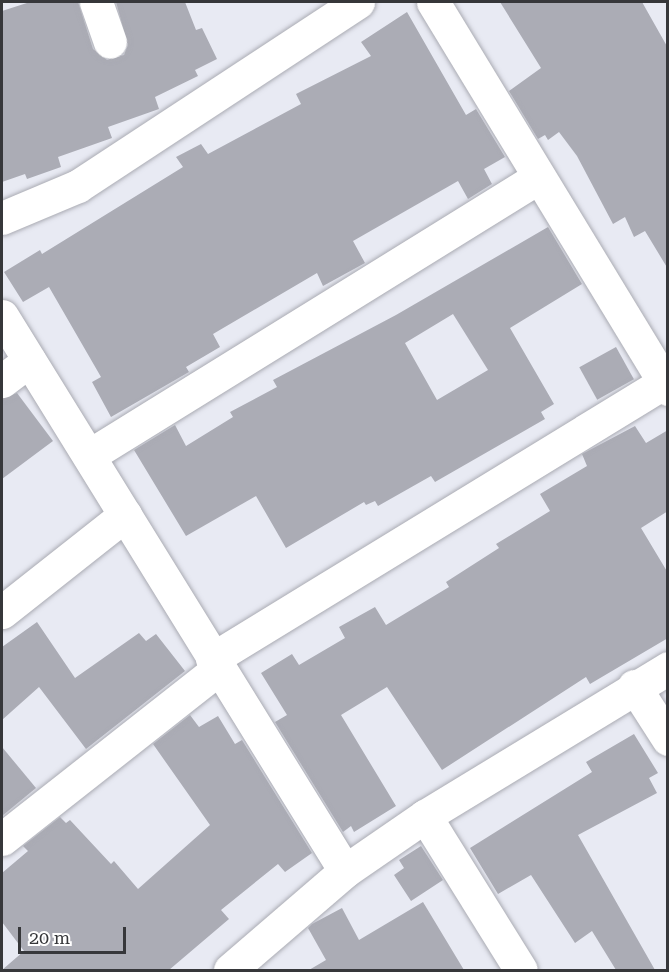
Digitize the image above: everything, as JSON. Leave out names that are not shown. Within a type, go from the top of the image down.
[{"type":"street","points":[[96,2],[110,42]]},
{"type":"street","points":[[2,218],[78,186],[358,2]]},
{"type":"street","points":[[2,839],[215,664],[666,383],[433,2]]},
{"type":"street","points":[[90,455],[540,177]]},
{"type":"street","points":[[2,316],[345,871]]},
{"type":"street","points":[[2,381],[29,361]]},
{"type":"street","points":[[2,612],[125,515]]},
{"type":"street","points":[[246,965],[345,871],[425,816],[634,686],[668,668]]},
{"type":"street","points":[[634,686],[668,739]]},
{"type":"street","points":[[425,816],[521,970]]},
{"type":"building","points":[[30,2],[78,2],[93,49],[107,60],[124,55],[128,45],[116,2],[185,2],[196,30],[202,28],[217,59],[195,70],[198,76],[155,97],[159,109],[108,127],[112,138],[58,157],[61,167],[27,179],[25,174],[2,182],[2,11]]},
{"type":"building","points":[[500,2],[642,2],[668,48],[668,269],[645,231],[634,237],[625,217],[613,224],[577,156],[559,132],[548,140],[545,135],[538,139],[509,91],[541,68]]},
{"type":"building","points":[[407,12],[466,115],[476,109],[505,157],[484,169],[492,184],[468,199],[458,181],[353,241],[365,263],[323,286],[317,273],[213,334],[220,347],[186,367],[189,372],[111,417],[92,382],[101,377],[49,287],[23,302],[4,272],[40,250],[42,254],[183,167],[176,157],[201,144],[208,154],[301,104],[296,94],[371,56],[361,42]]},
{"type":"building","points":[[548,227],[582,284],[510,328],[554,404],[541,412],[545,419],[435,482],[431,476],[378,506],[375,501],[366,505],[364,502],[286,548],[256,496],[186,536],[134,450],[175,425],[186,446],[233,417],[230,412],[277,387],[273,380],[396,315]],"holes":[[[453,314],[488,370],[437,400],[405,343]]]},
{"type":"building","points":[[616,347],[634,379],[597,400],[579,367]]},
{"type":"building","points":[[17,393],[53,441],[2,479],[2,399]]},
{"type":"building","points":[[635,426],[646,443],[668,430],[668,511],[641,528],[668,573],[668,638],[590,684],[586,677],[442,770],[387,687],[341,715],[396,806],[354,832],[351,826],[343,832],[275,722],[287,715],[261,673],[292,654],[299,665],[345,638],[339,627],[375,607],[386,625],[449,587],[446,582],[499,548],[496,544],[550,511],[540,494],[587,466],[582,454]]},
{"type":"building","points":[[37,622],[75,678],[139,633],[146,641],[156,634],[185,671],[86,749],[39,687],[2,720],[2,647]]},
{"type":"building","points":[[190,715],[199,727],[218,716],[235,744],[242,740],[312,853],[285,872],[278,864],[221,910],[229,919],[169,970],[2,970],[24,951],[2,922],[2,873],[28,851],[23,846],[60,817],[66,823],[70,820],[111,864],[114,861],[138,889],[210,825],[153,744]]},
{"type":"building","points":[[634,734],[658,773],[649,778],[657,793],[578,835],[655,970],[616,970],[592,931],[575,943],[531,875],[498,894],[470,848],[592,772],[586,762]]},
{"type":"building","points":[[2,747],[36,788],[2,816]]},
{"type":"building","points":[[421,846],[443,880],[411,901],[394,875],[404,868],[399,860]]},
{"type":"building","points":[[423,902],[464,970],[309,970],[326,960],[308,928],[312,924],[342,908],[359,940]]}]
